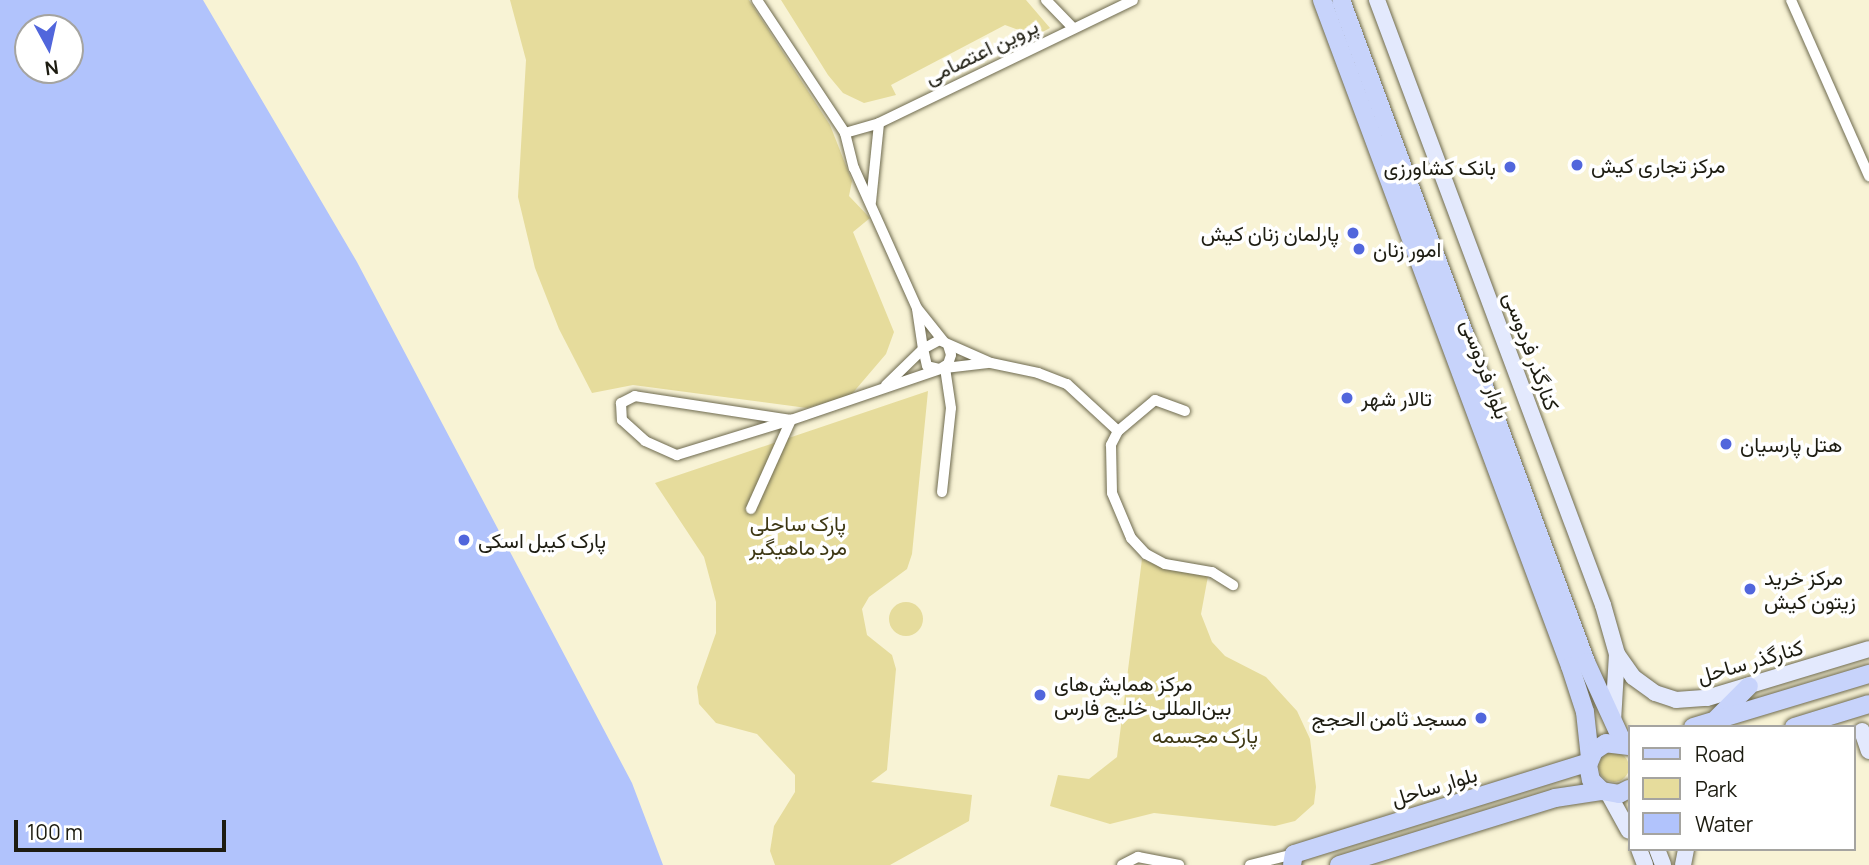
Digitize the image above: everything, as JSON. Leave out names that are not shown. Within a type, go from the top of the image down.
[{"type":"main road","name":"بلوار فردوسی","points":[[1322,0],[1570,666],[1585,712],[1591,780],[1605,792]]},
{"type":"main road","name":"بلوار فردوسی","points":[[1340,0],[1586,662],[1613,723],[1627,745]]},
{"type":"main road","points":[[1849,680],[1869,660]]},
{"type":"main road","points":[[1699,725],[1869,674]]},
{"type":"main road","points":[[1716,719],[1749,686]]},
{"type":"main road","points":[[1801,725],[1869,704]]},
{"type":"main road","name":"بلوار ساحل","points":[[1293,859],[1589,760],[1606,743],[1627,745]]},
{"type":"main road","points":[[1339,865],[1375,859],[1555,797],[1628,789]]},
{"type":"street","points":[[757,0],[845,133],[870,205],[917,308],[946,344],[951,355],[942,369],[951,408],[942,492]]},
{"type":"street","points":[[1045,0],[1073,28]]},
{"type":"street","name":"پروین اعتصامی","points":[[845,133],[880,123],[1133,0]]},
{"type":"street","name":"کنارگذر فردوسی","points":[[1377,0],[1603,605],[1617,654],[1613,723]]},
{"type":"street","points":[[1791,0],[1869,176]]},
{"type":"street","points":[[870,205],[880,123]]},
{"type":"street","points":[[917,308],[924,363],[942,369]]},
{"type":"street","points":[[884,387],[933,341],[991,363],[1068,384],[1118,431]]},
{"type":"street","points":[[791,420],[635,396],[621,403],[622,420],[645,441],[677,455],[791,420],[942,369],[991,363]]},
{"type":"street","points":[[1185,411],[1156,400],[1118,431],[1111,444],[1112,493],[1131,538],[1165,564],[1212,572],[1233,585]]},
{"type":"street","points":[[751,509],[791,420]]},
{"type":"street","name":"کنارگذر ساحل","points":[[1617,654],[1633,677],[1655,693],[1676,700],[1707,698],[1869,649]]},
{"type":"street","points":[[1861,731],[1869,751]]},
{"type":"street","points":[[1605,792],[1628,829]]},
{"type":"street","points":[[1122,865],[1138,857],[1179,865]]},
{"type":"street","points":[[1250,865],[1293,859]]},
{"type":"green space","points":[[510,0],[749,0],[830,125],[852,181],[849,196],[870,218],[853,232],[894,332],[886,354],[851,395],[807,408],[633,385],[592,393],[559,329],[535,268],[518,197],[526,60]]},
{"type":"green space","points":[[781,0],[1026,0],[1050,28],[1035,36],[1005,25],[891,85],[896,95],[864,103],[843,93],[828,75]]},
{"type":"green space","name":"پارک ساحلی مرد ماهیگیر","points":[[928,391],[912,554],[907,569],[869,597],[862,609],[867,635],[892,655],[896,669],[887,770],[871,782],[972,795],[969,821],[890,865],[775,865],[770,851],[774,826],[795,792],[795,775],[757,734],[716,723],[699,704],[697,687],[716,633],[716,602],[704,557],[655,483]]},
{"type":"green space","name":"پارک مجسمه","points":[[1142,559],[1168,570],[1208,576],[1201,614],[1212,642],[1225,656],[1266,677],[1297,711],[1310,739],[1316,787],[1314,804],[1295,821],[1275,826],[1154,813],[1110,824],[1050,806],[1058,775],[1089,779],[1117,757]]},
{"type":"green space","points":[[906,602],[918,607],[923,619],[918,631],[906,636],[894,631],[889,619],[894,607]]},
{"type":"green space","points":[[1608,753],[1620,753],[1628,761],[1628,773],[1620,781],[1608,781],[1600,773],[1600,761]]},
{"type":"water","points":[[0,0],[203,0],[357,262],[632,783],[663,865],[0,865]]},
{"type":"place","name":"مرکز تجاری کیش","points":[[1577,165]]},
{"type":"place","name":"بانک کشاورزی","points":[[1510,167]]},
{"type":"place","name":"پارلمان زنان کیش","points":[[1353,233]]},
{"type":"place","name":"امور زنان","points":[[1359,249]]},
{"type":"place","name":"تالار شهر","points":[[1347,398]]},
{"type":"place","name":"هتل پارسیان","points":[[1726,444]]},
{"type":"place","name":"پارک کیبل اسکی","points":[[464,540]]},
{"type":"place","name":"مرکز خرید زیتون کیش","points":[[1750,589]]},
{"type":"place","name":"مرکز همایش‌های بین‌المللی خلیج فارس","points":[[1040,695]]},
{"type":"place","name":"مسجد ثامن الحجج","points":[[1481,718]]}]
